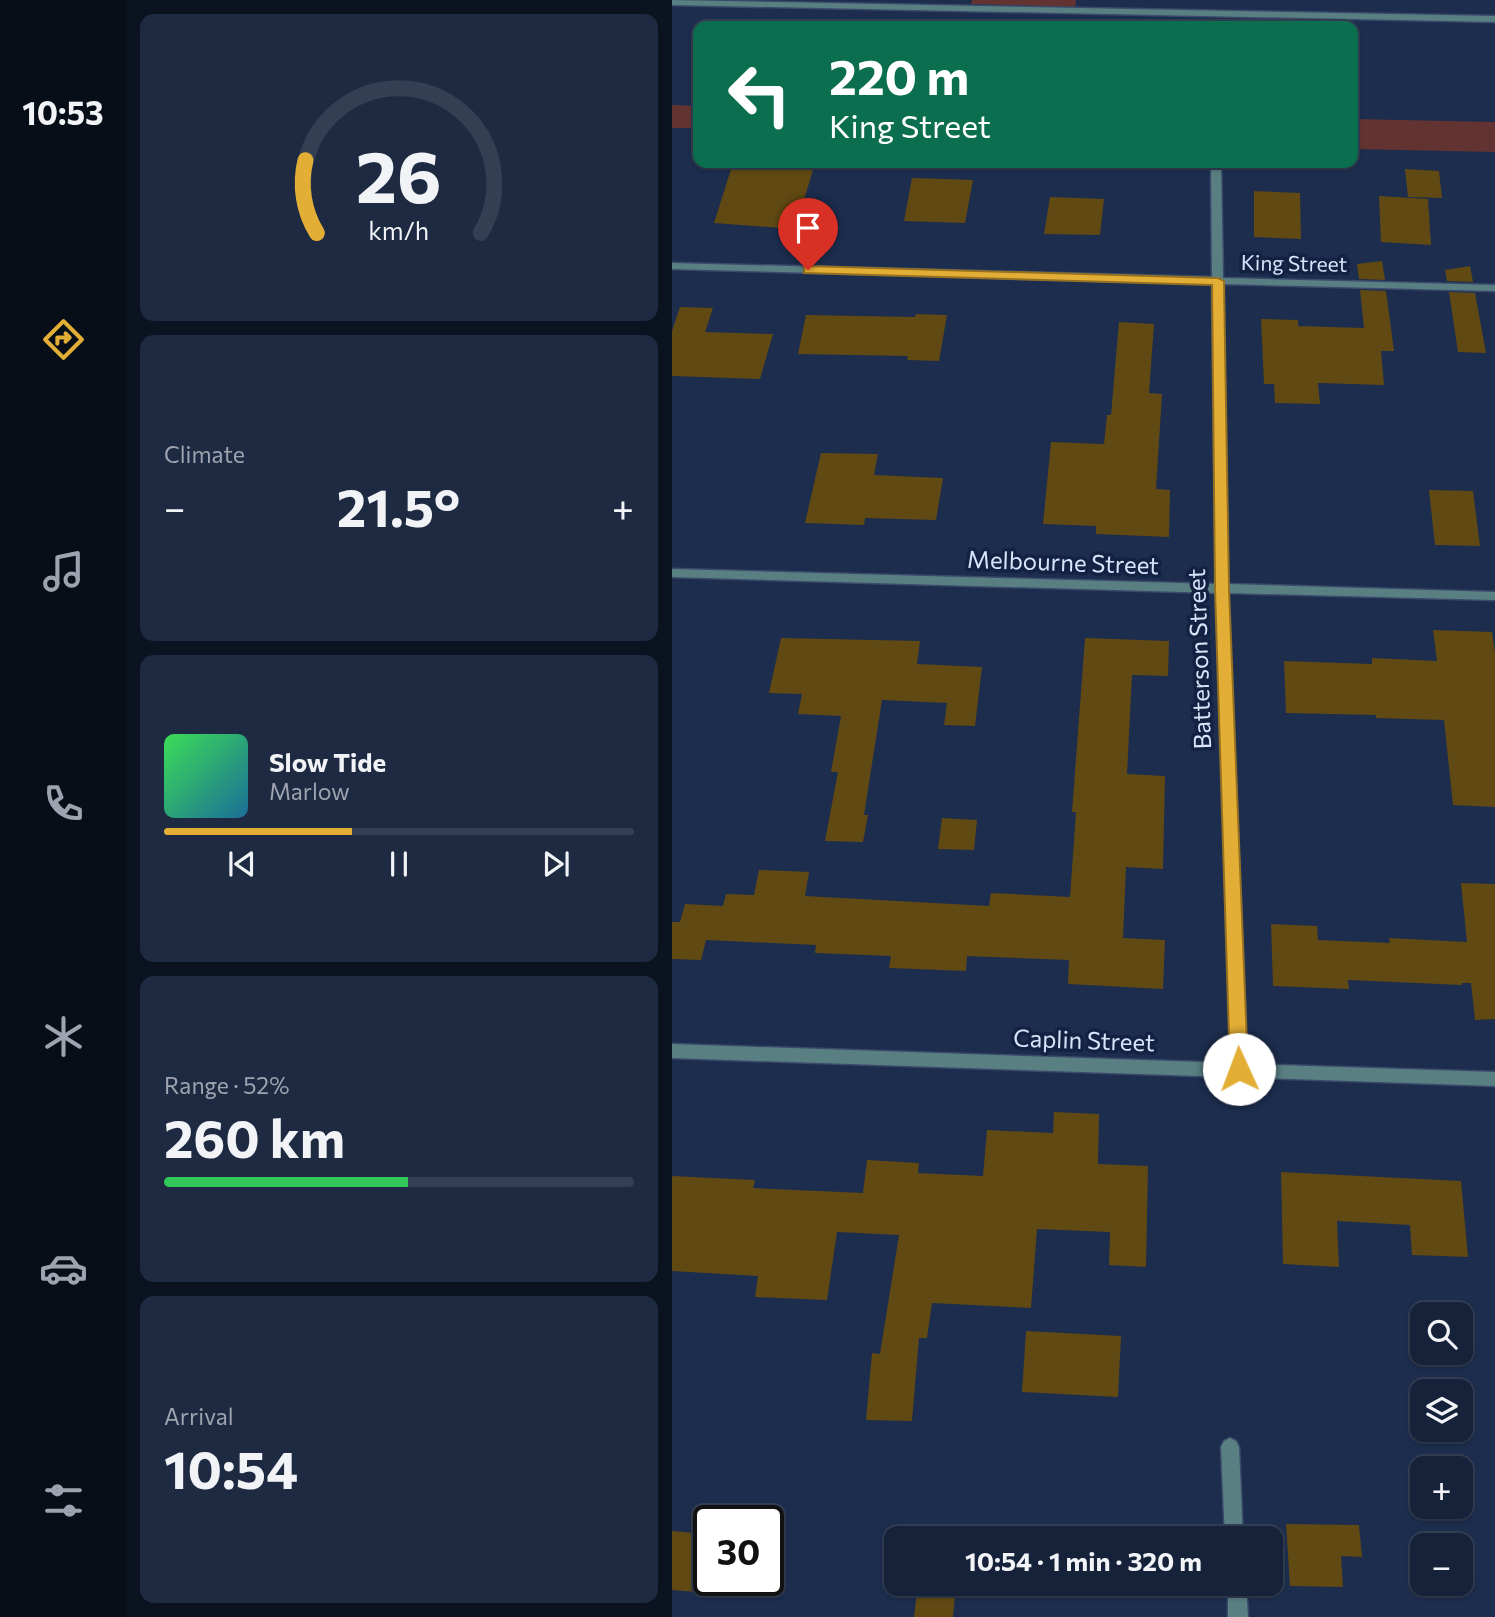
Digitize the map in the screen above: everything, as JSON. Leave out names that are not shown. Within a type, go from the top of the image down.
[{"type":"street","points":[[672,2],[1495,19]]},
{"type":"street","points":[[1214,15],[1214,21]]},
{"type":"street","name":"Batterson Street","points":[[1216,168],[1222,589],[1239,1069]]},
{"type":"street","name":"King Street","points":[[672,266],[1495,288]]},
{"type":"street","name":"Melbourne Street","points":[[672,573],[1495,596]]},
{"type":"street","name":"Caplin Street","points":[[672,1051],[1495,1079]]},
{"type":"street","points":[[1230,1447],[1233,1526]]},
{"type":"street","points":[[1237,1596],[1238,1617]]},
{"type":"shaded area","points":[[972,0],[1076,0],[1075,7],[971,4]]},
{"type":"shaded area","points":[[672,105],[693,106],[693,128],[672,128]]},
{"type":"shaded area","points":[[1358,119],[1495,122],[1495,152],[1358,149]]},
{"type":"building","points":[[731,168],[814,168],[795,229],[714,223]]},
{"type":"building","points":[[1405,169],[1439,171],[1442,198],[1408,197]]},
{"type":"building","points":[[912,178],[973,180],[965,223],[904,221]]},
{"type":"building","points":[[1254,191],[1300,193],[1301,239],[1254,237]]},
{"type":"building","points":[[1379,196],[1428,199],[1431,245],[1381,242]]},
{"type":"building","points":[[1050,197],[1104,199],[1100,235],[1044,234]]},
{"type":"building","points":[[1382,261],[1385,280],[1359,279],[1357,264]]},
{"type":"building","points":[[1470,266],[1473,282],[1447,281],[1445,270]]},
{"type":"building","points":[[1360,290],[1386,291],[1394,351],[1381,351],[1384,385],[1318,383],[1320,404],[1275,403],[1274,384],[1264,384],[1261,319],[1298,320],[1298,326],[1364,328]]},
{"type":"building","points":[[1449,292],[1475,293],[1486,353],[1458,352]]},
{"type":"building","points":[[680,307],[713,308],[705,332],[773,334],[760,379],[672,376],[672,331]]},
{"type":"building","points":[[916,314],[947,315],[939,361],[907,360],[908,356],[798,354],[806,315],[915,317]]},
{"type":"building","points":[[1119,322],[1154,324],[1149,393],[1162,394],[1156,489],[1170,490],[1169,537],[1096,534],[1096,526],[1043,524],[1051,442],[1104,444],[1107,415],[1111,415]]},
{"type":"building","points":[[821,453],[878,454],[874,475],[943,478],[936,520],[865,518],[864,525],[805,523]]},
{"type":"building","points":[[1429,490],[1473,491],[1480,546],[1435,545]]},
{"type":"building","points":[[1433,630],[1492,632],[1495,653],[1495,807],[1453,805],[1444,720],[1286,713],[1284,661],[1372,664],[1372,658],[1437,661]]},
{"type":"building","points":[[781,638],[920,641],[917,664],[982,667],[975,726],[944,725],[947,703],[882,700],[864,815],[868,815],[863,842],[825,841],[838,772],[831,772],[841,716],[798,714],[802,694],[769,693]]},
{"type":"building","points":[[1085,638],[1169,641],[1168,676],[1132,675],[1127,774],[1165,776],[1163,869],[1126,867],[1123,938],[1165,940],[1163,989],[1068,984],[1069,960],[967,956],[966,971],[889,968],[891,956],[815,953],[816,945],[706,940],[701,960],[672,959],[672,922],[680,922],[685,904],[723,906],[726,894],[754,895],[759,870],[809,872],[805,896],[989,906],[991,893],[1070,897],[1076,812],[1072,812]]},
{"type":"building","points":[[942,818],[977,820],[974,850],[938,849]]},
{"type":"building","points":[[1461,883],[1495,884],[1495,1019],[1475,1020],[1471,983],[1462,985],[1348,980],[1349,989],[1273,986],[1271,924],[1317,926],[1318,940],[1390,943],[1389,938],[1467,942]]},
{"type":"building","points":[[1054,1112],[1099,1114],[1098,1164],[1148,1166],[1146,1267],[1109,1265],[1110,1232],[1037,1229],[1031,1308],[932,1303],[927,1338],[919,1338],[912,1421],[866,1420],[872,1353],[880,1354],[899,1235],[837,1232],[827,1300],[755,1297],[758,1276],[672,1271],[672,1176],[755,1180],[753,1188],[863,1193],[867,1160],[919,1163],[918,1173],[983,1176],[987,1130],[1053,1133]]},
{"type":"building","points":[[1281,1172],[1461,1181],[1468,1257],[1412,1255],[1410,1225],[1337,1221],[1339,1267],[1283,1264]]},
{"type":"building","points":[[1026,1331],[1121,1336],[1118,1397],[1022,1392]]},
{"type":"building","points":[[1286,1524],[1359,1525],[1362,1557],[1341,1556],[1343,1587],[1290,1586]]},
{"type":"building","points":[[672,1531],[693,1533],[693,1592],[672,1590]]},
{"type":"building","points":[[917,1596],[955,1596],[953,1617],[914,1617]]},
{"type":"route","points":[[808,270],[1218,281],[1222,589],[1239,1069]]}]
